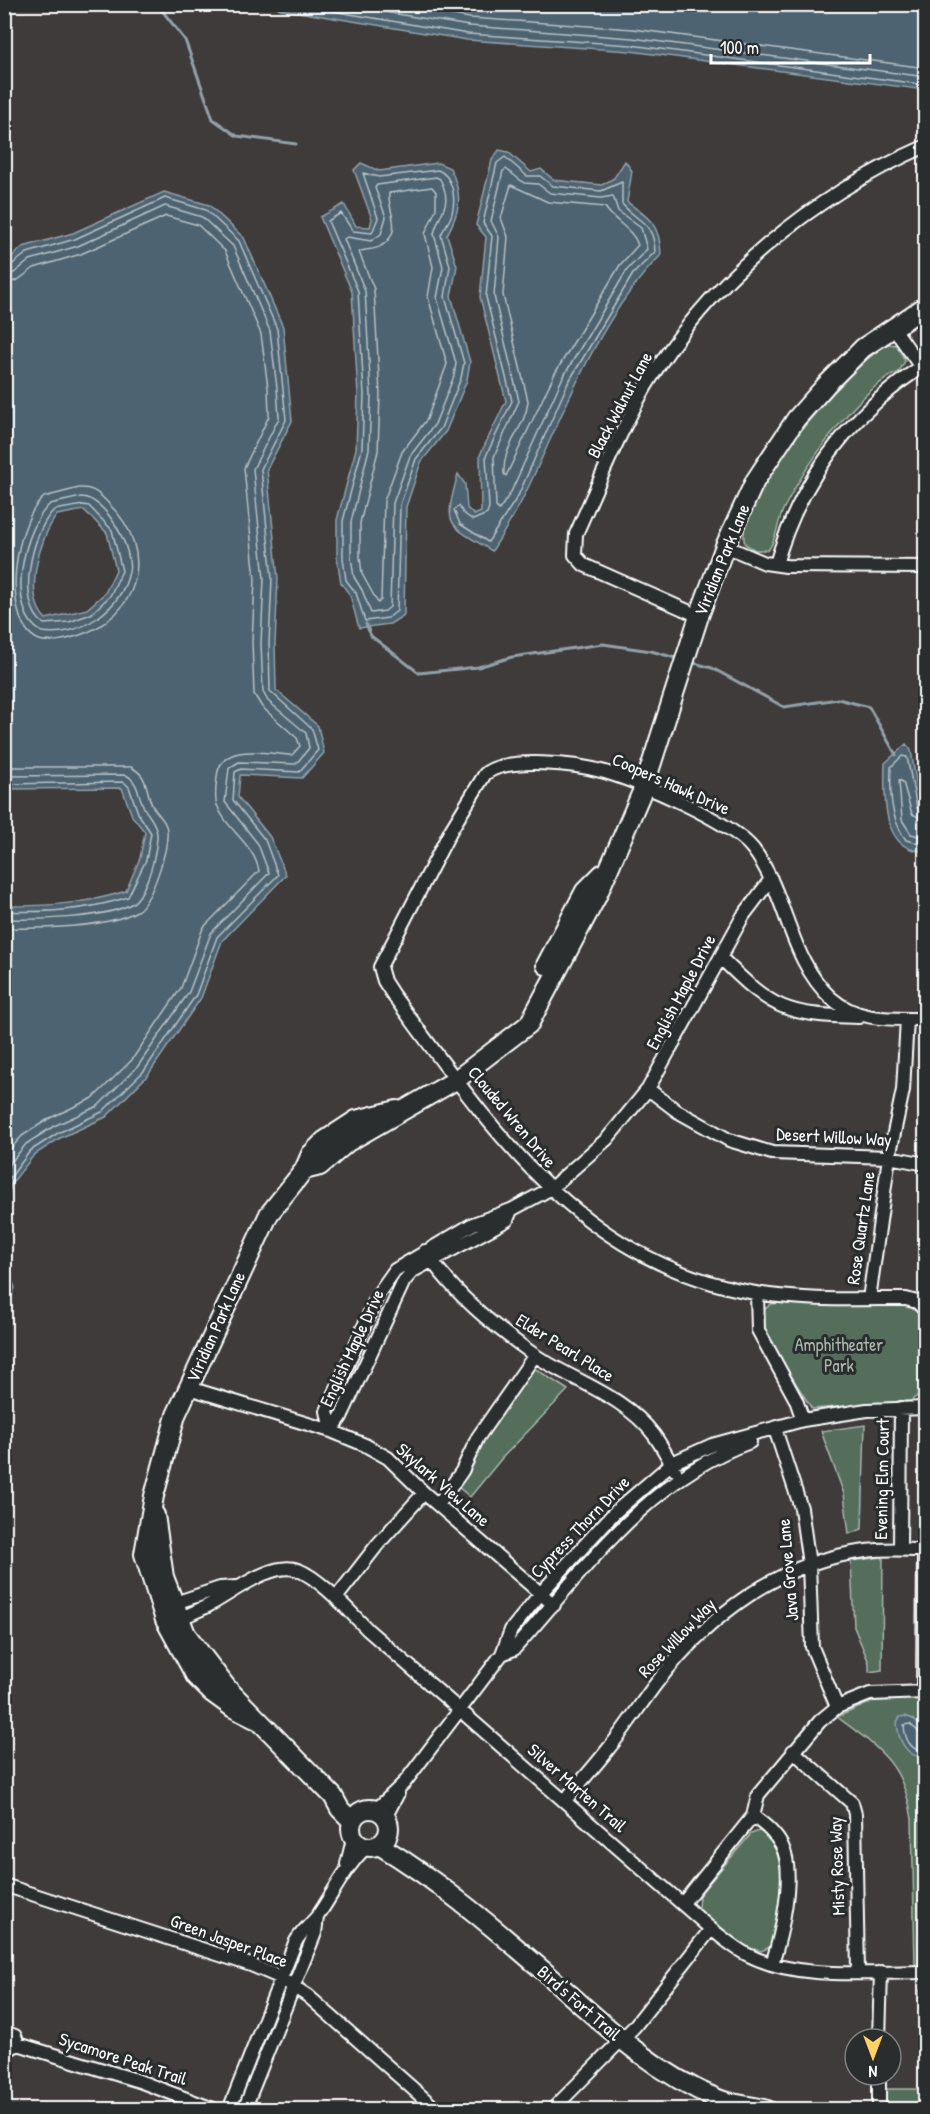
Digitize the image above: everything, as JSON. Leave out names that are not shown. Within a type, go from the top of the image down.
[{"type":"street","name":"Black Walnut Lane","points":[[696,625],[584,565],[574,555],[576,534],[627,422],[657,369],[684,332],[717,293],[760,251],[829,198],[926,146]]},
{"type":"street","name":"Viridian Park Lane","points":[[370,1828],[346,1801],[333,1796],[255,1719],[204,1661],[170,1615],[154,1496],[176,1415],[261,1227],[281,1196],[304,1170],[311,1154],[339,1130],[366,1117],[403,1110],[423,1101],[456,1080],[514,1035],[517,1019],[585,891],[606,871],[644,787],[696,625],[725,546],[755,481],[796,419],[863,348],[926,306]]},
{"type":"street","points":[[776,564],[800,500],[828,453],[877,400],[923,370],[893,327]]},
{"type":"street","points":[[725,546],[752,558],[776,564],[926,567]]},
{"type":"street","name":"Coopers Hawk Drive","points":[[380,967],[451,830],[478,783],[491,769],[521,764],[586,768],[644,787],[739,836],[753,849],[771,879],[799,947],[814,975],[832,999],[860,1017]]},
{"type":"street","name":"English Maple Drive","points":[[331,1431],[327,1411],[378,1294],[395,1270],[494,1228],[507,1220],[511,1210],[550,1189],[607,1139],[648,1089],[743,915],[771,879]]},
{"type":"street","points":[[721,958],[746,983],[775,1004],[806,1014],[926,1019]]},
{"type":"street","name":"Clouded Wren Drive","points":[[380,967],[384,981],[393,995],[508,1146],[550,1189],[597,1228],[648,1257],[699,1279],[757,1293],[906,1299],[917,1302],[926,1311]]},
{"type":"street","name":"Rose Quartz Lane","points":[[869,1299],[889,1157],[903,1090],[907,1019]]},
{"type":"street","name":"Desert Willow Way","points":[[648,1089],[677,1111],[729,1140],[772,1153],[889,1157],[926,1164]]},
{"type":"street","name":"Elder Pearl Place","points":[[428,1256],[444,1279],[476,1310],[534,1355],[604,1394],[637,1417],[653,1434],[680,1478]]},
{"type":"street","points":[[757,1293],[758,1330],[796,1400],[803,1420]]},
{"type":"street","points":[[438,1505],[462,1471],[478,1437],[534,1355]]},
{"type":"street","name":"Skylark View Lane","points":[[189,1388],[331,1431],[365,1445],[388,1458],[424,1493],[554,1605]]},
{"type":"street","name":"Evening Elm Court","points":[[900,1549],[901,1408]]},
{"type":"street","name":"Cypress Thorn Drive","points":[[502,1654],[514,1649],[630,1518],[680,1478],[734,1448],[803,1420],[835,1414],[926,1408]]},
{"type":"street","name":"Cypress Thorn Drive","points":[[229,2109],[279,1977],[301,1931],[317,1917],[370,1828],[458,1709],[502,1654],[511,1630],[540,1594],[614,1513],[672,1463],[711,1445],[775,1430]]},
{"type":"street","name":"Java Grove Lane","points":[[775,1430],[798,1497],[809,1564],[812,1647],[837,1707]]},
{"type":"street","points":[[336,1598],[378,1544],[424,1493]]},
{"type":"street","points":[[683,1903],[753,1816],[758,1795],[793,1751],[837,1707],[870,1694],[924,1692],[925,1550]]},
{"type":"street","name":"Rose Willow Way","points":[[565,1800],[610,1748],[659,1680],[707,1627],[742,1598],[809,1564],[865,1551],[925,1550]]},
{"type":"street","name":"Silver Marten Trail","points":[[170,1615],[211,1604],[237,1587],[288,1568],[300,1570],[336,1598],[458,1709],[711,1929],[745,1953],[772,1964],[817,1972],[926,1972]]},
{"type":"street","name":"Misty Rose Way","points":[[793,1751],[852,1803],[855,1814],[858,1972]]},
{"type":"street","points":[[753,1816],[773,1832],[784,1848],[786,1908],[772,1964]]},
{"type":"street","name":"Bird's Fort Trail","points":[[370,1828],[409,1863],[502,1936],[639,2056],[682,2082],[721,2100],[767,2109]]},
{"type":"street","name":"Green Jasper Place","points":[[4,1885],[251,1965],[279,1977],[293,1985],[437,2109]]},
{"type":"street","name":"Cypress Thorn Drive","points":[[244,2109],[315,1933],[317,1917]]},
{"type":"street","points":[[552,2109],[622,2041],[711,1929]]},
{"type":"street","points":[[879,2027],[881,1972]]},
{"type":"street","name":"Sycamore Peak Trail","points":[[4,2032],[15,2036],[18,2044],[139,2081],[216,2109]]},
{"type":"street","points":[[4,2048],[11,2048],[18,2044]]},
{"type":"street","points":[[879,2087],[879,2109]]},
{"type":"green space","points":[[888,344],[897,345],[905,361],[899,372],[867,394],[818,452],[784,508],[768,550],[755,550],[745,544],[746,524],[756,498],[774,468],[822,405],[870,357]]},
{"type":"green space","name":"Amphitheater Park","points":[[771,1304],[912,1305],[923,1319],[920,1394],[910,1401],[812,1409],[764,1330],[764,1310]]},
{"type":"green space","points":[[525,1362],[568,1390],[502,1458],[470,1497],[451,1481]]},
{"type":"green space","points":[[865,1425],[862,1529],[849,1534],[844,1494],[821,1431]]},
{"type":"green space","points":[[883,1557],[882,1670],[869,1672],[869,1663],[854,1627],[851,1561]]},
{"type":"green space","points":[[925,1698],[925,1966],[915,1966],[912,1819],[903,1784],[896,1771],[877,1748],[837,1717],[874,1701]]},
{"type":"green space","points":[[764,1831],[773,1844],[781,1872],[778,1918],[771,1947],[761,1951],[742,1946],[698,1909],[699,1895],[751,1834]]},
{"type":"green space","points":[[920,1990],[926,1990],[925,2106],[885,2105],[885,2089],[920,2089]]},
{"type":"water","points":[[274,5],[925,5],[925,90],[630,51],[467,40],[280,9]]},
{"type":"water","points":[[499,150],[508,152],[531,172],[541,169],[554,180],[602,185],[614,178],[625,161],[632,171],[627,202],[653,224],[659,236],[661,255],[638,280],[600,338],[520,503],[492,551],[458,529],[450,515],[458,474],[465,484],[467,508],[474,515],[481,512],[480,455],[506,401],[480,297],[486,237],[476,225],[492,160]]},
{"type":"water","points":[[361,163],[379,171],[438,163],[450,168],[457,186],[459,202],[447,235],[457,266],[451,296],[470,362],[467,380],[446,431],[421,462],[406,507],[404,615],[390,624],[359,628],[350,595],[341,583],[337,558],[337,520],[356,449],[358,395],[352,292],[320,217],[344,204],[356,226],[370,227],[372,219],[354,170]]},
{"type":"water","points":[[164,192],[209,205],[244,238],[283,327],[292,421],[267,469],[278,579],[275,643],[276,690],[318,726],[324,753],[302,778],[240,775],[238,797],[270,837],[286,875],[222,941],[201,998],[148,1075],[106,1117],[60,1138],[34,1155],[11,1184],[5,1210],[5,906],[66,903],[96,899],[126,891],[140,858],[145,832],[132,816],[122,788],[5,789],[5,263],[23,247],[73,233]],"holes":[[[84,510],[107,533],[116,570],[105,593],[87,609],[46,619],[35,597],[36,567],[44,538],[57,515]]]},
{"type":"water","points":[[906,744],[911,750],[918,794],[925,812],[925,851],[911,849],[900,842],[888,819],[885,763]]},
{"type":"water","points":[[5,1261],[15,1288],[5,1311]]},
{"type":"water","points":[[900,1717],[913,1719],[925,1730],[925,1758],[908,1751],[901,1741],[897,1722]]},
{"type":"waterway","points":[[157,4],[185,40],[213,119],[237,136],[296,144]]},
{"type":"waterway","points":[[366,624],[371,636],[419,673],[478,667],[512,657],[603,644],[651,651],[679,659]]},
{"type":"waterway","points":[[691,662],[712,668],[784,707],[838,699],[869,707],[896,755]]}]
